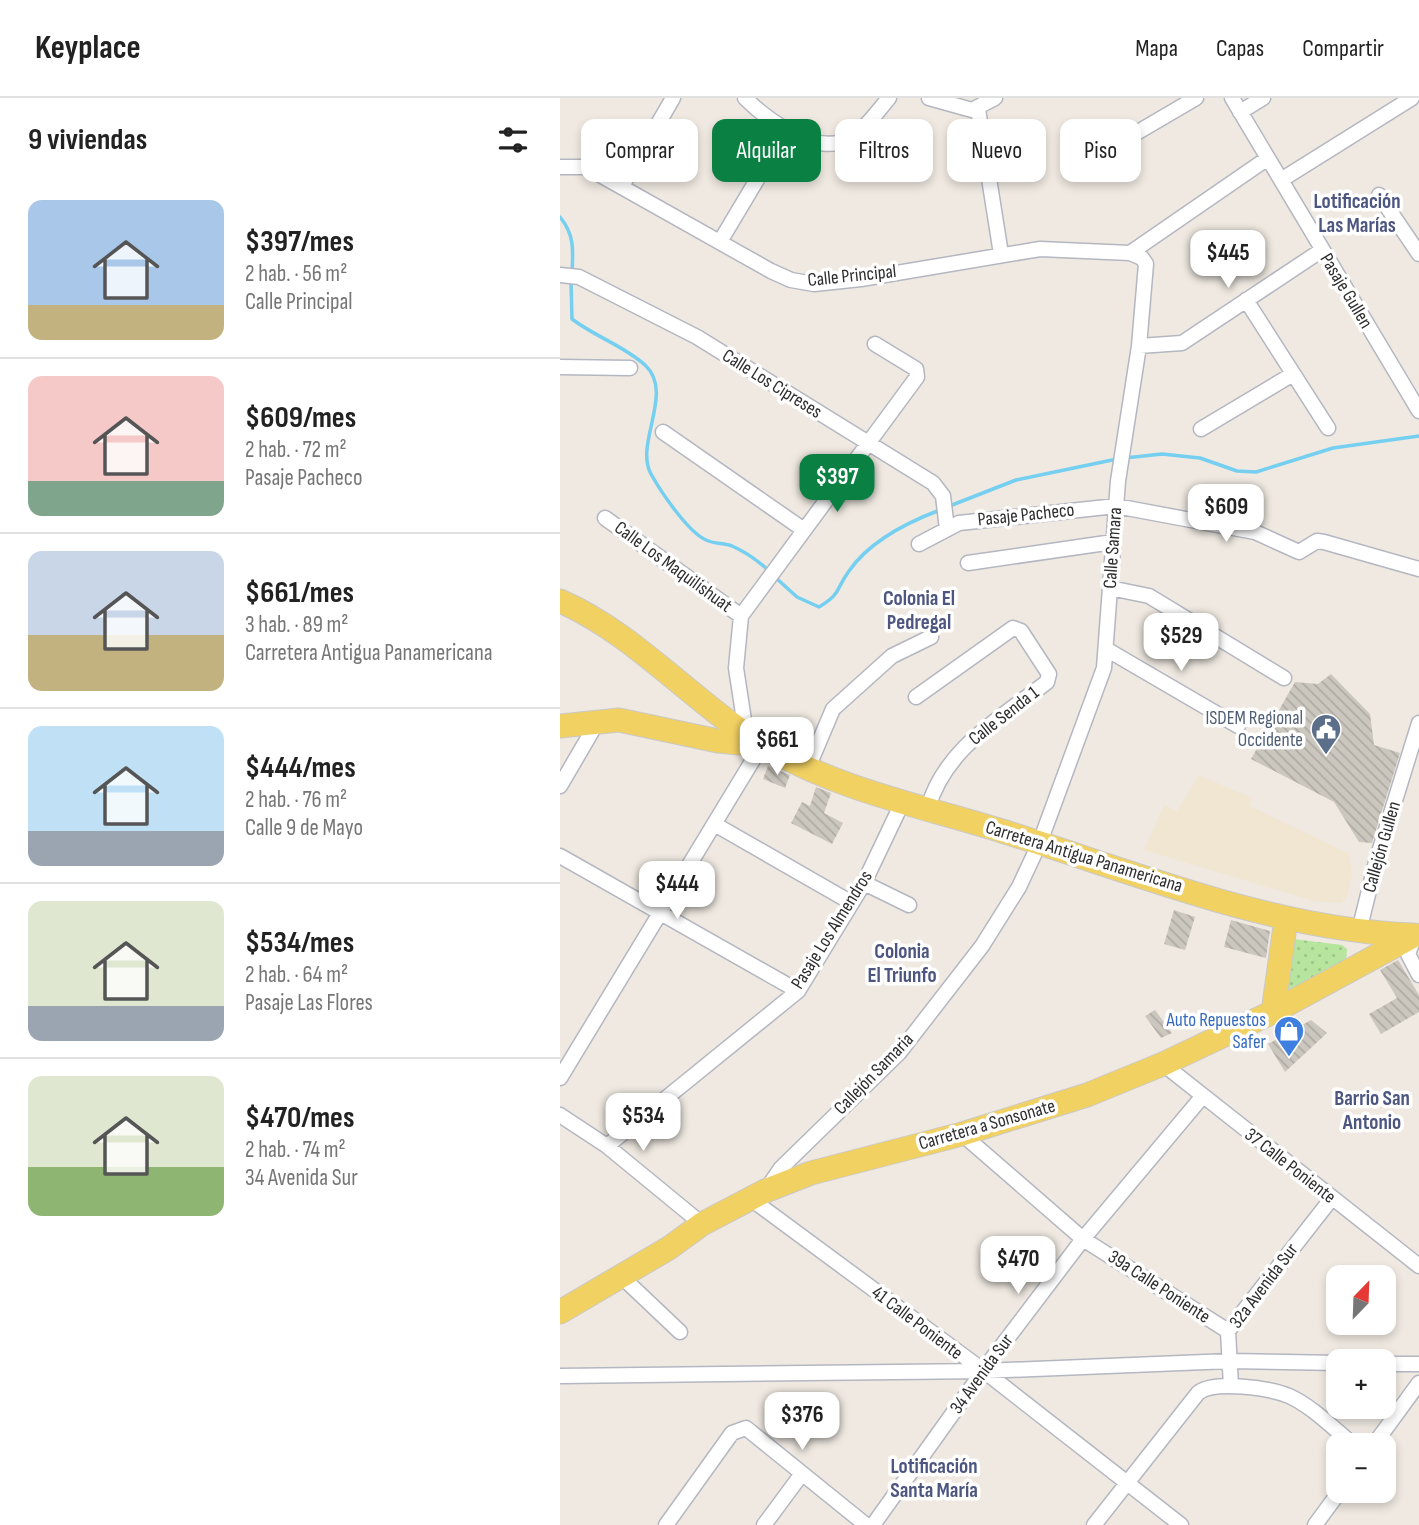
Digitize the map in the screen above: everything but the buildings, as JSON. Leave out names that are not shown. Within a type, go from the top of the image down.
[{"type":"main road","name":"Carretera Antigua Panamericana","points":[[560,601],[596,621],[754,739],[808,768],[904,801],[1286,919],[1359,931],[1417,935]]},
{"type":"main road","name":"Carretera Antigua Panamericana","points":[[560,726],[619,720],[718,741],[754,739]]},
{"type":"main road","points":[[1273,1012],[1286,919]]},
{"type":"main road","name":"Carretera a Sonsonate","points":[[560,1312],[622,1277],[702,1224],[758,1195],[811,1173],[962,1134],[1087,1095],[1163,1064],[1273,1012],[1417,935]]},
{"type":"street","points":[[622,186],[673,98]]},
{"type":"street","points":[[745,98],[771,119]]},
{"type":"street","points":[[821,141],[839,143],[862,128],[889,98]]},
{"type":"street","points":[[929,98],[964,109],[978,109],[995,98]]},
{"type":"street","points":[[1141,130],[1196,98]]},
{"type":"street","name":"Pasaje Gullen","points":[[1232,98],[1419,411]]},
{"type":"street","points":[[1240,112],[1263,98]]},
{"type":"street","points":[[1281,180],[1412,98]]},
{"type":"street","points":[[978,109],[1001,254]]},
{"type":"street","points":[[1130,253],[1268,158]]},
{"type":"street","name":"Calle Principal","points":[[560,167],[586,167],[721,240],[781,276],[814,284],[861,279],[1040,249],[1130,253]]},
{"type":"street","points":[[721,240],[756,182]]},
{"type":"street","points":[[1379,195],[1419,254]]},
{"type":"street","points":[[1139,346],[1182,343],[1322,250]]},
{"type":"street","name":"Calle Samara","points":[[1040,842],[1104,668],[1116,506],[1148,274],[1142,258],[1130,253]]},
{"type":"street","name":"Calle Los Cipreses","points":[[560,275],[579,277],[697,337],[933,483],[943,496],[947,529]]},
{"type":"street","points":[[1246,300],[1328,428]]},
{"type":"street","points":[[560,1078],[716,825],[754,739],[736,668],[741,616],[866,442],[917,377],[916,369],[875,344]]},
{"type":"street","points":[[560,368],[629,369]]},
{"type":"street","points":[[1201,429],[1293,374]]},
{"type":"street","points":[[663,432],[804,530]]},
{"type":"street","name":"Pasaje Pacheco","points":[[919,544],[959,523],[1116,506],[1255,532],[1299,552],[1317,541],[1419,569]]},
{"type":"street","name":"Calle Los Maquilishuat","points":[[605,518],[741,616]]},
{"type":"street","points":[[968,563],[1114,541]]},
{"type":"street","points":[[1110,587],[1149,596],[1284,678]]},
{"type":"street","name":"Calle Senda 1","points":[[916,697],[1013,628],[1021,631],[1049,674],[1048,682],[957,752],[939,779],[928,807]]},
{"type":"street","points":[[808,768],[834,709],[892,656],[931,636]]},
{"type":"street","points":[[1105,649],[1238,726]]},
{"type":"street","points":[[560,786],[598,721]]},
{"type":"street","name":"Callejón Gullen","points":[[1359,931],[1376,862],[1419,723]]},
{"type":"street","name":"Pasaje Los Almendros","points":[[607,1146],[798,991],[864,883],[904,801]]},
{"type":"street","points":[[716,825],[852,903]]},
{"type":"street","name":"Callejón Samaria","points":[[758,1195],[781,1168],[899,1053],[982,946],[1019,887],[1040,842]]},
{"type":"street","points":[[560,856],[798,991]]},
{"type":"street","points":[[864,883],[909,905]]},
{"type":"street","points":[[1417,935],[1408,954],[1419,975]]},
{"type":"street","name":"37 Calle Poniente","points":[[1163,1064],[1419,1266]]},
{"type":"street","name":"34 Avenida Sur","points":[[873,1525],[1083,1239],[1202,1097]]},
{"type":"street","points":[[560,1115],[607,1146],[702,1224]]},
{"type":"street","name":"39a Calle Poniente","points":[[962,1134],[1083,1239],[1228,1331]]},
{"type":"street","name":"41 Calle Poniente","points":[[758,1195],[1181,1525]]},
{"type":"street","name":"32a Avenida Sur","points":[[1231,1385],[1228,1331],[1332,1198]]},
{"type":"street","points":[[622,1277],[680,1332]]},
{"type":"street","points":[[560,1376],[984,1371],[1230,1361],[1326,1363]]},
{"type":"street","points":[[1396,1364],[1419,1364]]},
{"type":"street","points":[[1382,1433],[1419,1383]]},
{"type":"street","points":[[1094,1525],[1125,1481],[1198,1393],[1208,1387],[1231,1385],[1286,1395],[1337,1433]]},
{"type":"street","points":[[666,1525],[732,1433],[739,1429],[752,1432],[801,1475],[866,1525]]},
{"type":"street","points":[[764,1525],[801,1475]]},
{"type":"street","points":[[1315,1525],[1331,1503]]},
{"type":"shaded area","points":[[1199,775],[1252,798],[1250,806],[1349,854],[1352,874],[1347,897],[1341,903],[1317,902],[1144,850],[1164,805],[1177,811]]},
{"type":"green space","points":[[1285,938],[1342,945],[1347,949],[1346,960],[1285,995]]},
{"type":"waterway","points":[[560,217],[571,237],[572,274]]},
{"type":"waterway","points":[[571,281],[572,319],[637,358],[653,376],[656,404],[647,448],[647,462],[661,491],[699,536],[737,548],[768,570]]},
{"type":"waterway","points":[[1125,458],[1162,454],[1200,458],[1237,471],[1256,472],[1333,448],[1419,436]]},
{"type":"waterway","points":[[947,507],[1016,480],[1117,459]]},
{"type":"waterway","points":[[776,578],[797,597],[819,607],[835,594],[857,561],[878,542],[902,527],[940,510]]},
{"type":"place","name":"ISDEM Regional Occidente","points":[[1326,756]]},
{"type":"place","name":"Auto Repuestos Safer","points":[[1289,1058]]},
{"type":"district","name":"Lotificación Las Marías","points":[[1357,213]]},
{"type":"district","name":"Colonia El Pedregal","points":[[919,610]]},
{"type":"district","name":"Colonia El Triunfo","points":[[902,963]]},
{"type":"district","name":"Barrio San Antonio","points":[[1372,1110]]},
{"type":"district","name":"Lotificación Santa María","points":[[934,1478]]}]
